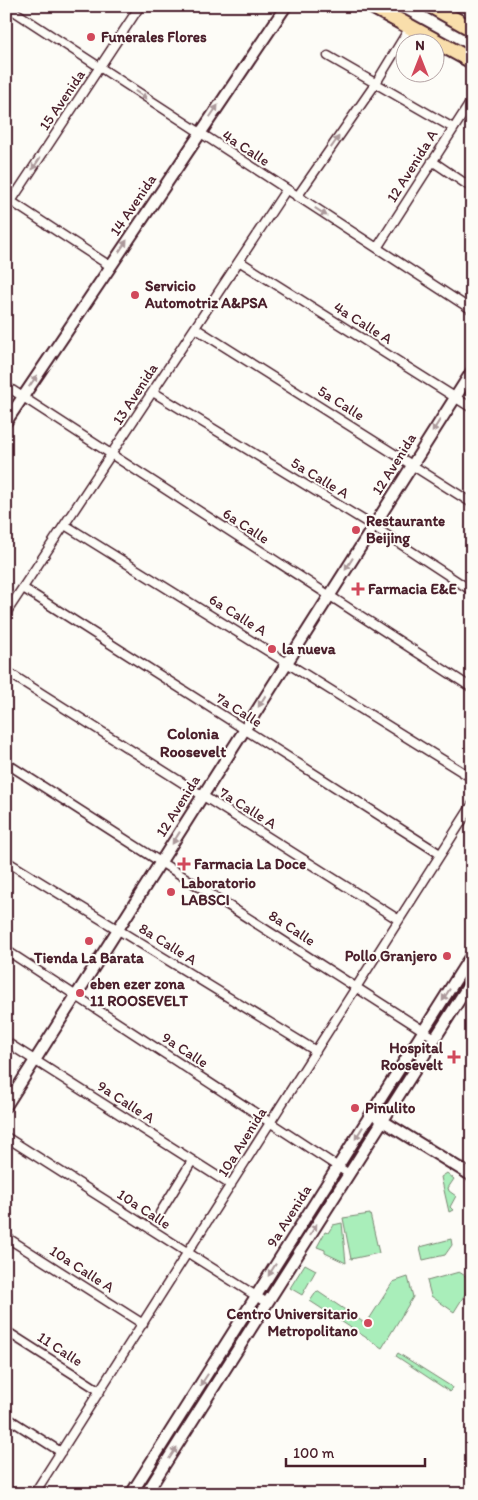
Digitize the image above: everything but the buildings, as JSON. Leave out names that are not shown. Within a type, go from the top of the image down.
[{"type":"highway","points":[[372,6],[472,62]]},
{"type":"highway","points":[[431,6],[472,29]]},
{"type":"street","name":"4a Calle","points":[[6,6],[472,310]]},
{"type":"street","name":"15 Avenida","points":[[6,209],[9,200],[100,68],[140,6]]},
{"type":"street","name":"14 Avenida","points":[[6,422],[198,133],[286,6]]},
{"type":"street","points":[[297,197],[376,83],[410,28]]},
{"type":"street","points":[[328,56],[453,128]]},
{"type":"street","name":"12 Avenida A","points":[[377,248],[472,100]]},
{"type":"street","points":[[432,162],[472,188]]},
{"type":"street","name":"13 Avenida","points":[[6,613],[286,190]]},
{"type":"street","points":[[9,200],[110,266]]},
{"type":"street","name":"4a Calle A","points":[[239,261],[472,408]]},
{"type":"street","name":"5a Calle","points":[[195,328],[472,503]]},
{"type":"street","name":"12 Avenida","points":[[6,1106],[472,371]]},
{"type":"street","name":"6a Calle","points":[[6,386],[472,688]]},
{"type":"street","name":"5a Calle A","points":[[153,392],[373,526],[472,591]]},
{"type":"street","name":"6a Calle A","points":[[65,525],[472,778]]},
{"type":"street","name":"7a Calle","points":[[23,588],[440,854]]},
{"type":"street","name":"7a Calle A","points":[[6,671],[399,920]]},
{"type":"street","name":"8a Calle","points":[[6,763],[435,1038]]},
{"type":"street","name":"10a Avenida","points":[[34,1494],[472,805]]},
{"type":"street","name":"8a Calle A","points":[[6,860],[316,1051]]},
{"type":"street","name":"9a Calle","points":[[6,950],[349,1174]]},
{"type":"street","name":"9a Avenida","points":[[131,1494],[472,954]]},
{"type":"street","name":"9a Avenida","points":[[146,1494],[472,980]]},
{"type":"street","name":"9a Calle A","points":[[6,1042],[231,1185]]},
{"type":"street","points":[[371,1114],[472,1176]]},
{"type":"street","name":"10a Calle","points":[[6,1137],[267,1303]]},
{"type":"street","points":[[160,1213],[192,1161]]},
{"type":"street","name":"10a Calle A","points":[[6,1237],[142,1324]]},
{"type":"street","name":"11 Calle","points":[[6,1331],[100,1391]]},
{"type":"street","points":[[230,1339],[241,1346]]},
{"type":"street","points":[[6,1417],[61,1452]]},
{"type":"green space","points":[[447,1173],[454,1179],[448,1188],[449,1191],[456,1196],[450,1207],[453,1210],[449,1212],[441,1177]]},
{"type":"green space","points":[[370,1214],[379,1253],[351,1259],[343,1218]]},
{"type":"green space","points":[[342,1223],[346,1263],[317,1247],[325,1232],[328,1233],[333,1225]]},
{"type":"green space","points":[[451,1239],[452,1245],[445,1255],[423,1260],[420,1247]]},
{"type":"green space","points":[[305,1264],[316,1270],[302,1295],[290,1288]]},
{"type":"green space","points":[[459,1272],[472,1280],[472,1283],[454,1312],[431,1296],[427,1281]]},
{"type":"green space","points":[[408,1277],[413,1297],[382,1348],[310,1301],[317,1291],[366,1324],[393,1282]]},
{"type":"green space","points":[[398,1353],[452,1387],[450,1392],[396,1356]]},
{"type":"place","name":"Funerales Flores","points":[[91,37]]},
{"type":"place","name":"Servicio Automotriz A&PSA","points":[[135,295]]},
{"type":"place","name":"Restaurante Beijing","points":[[356,530]]},
{"type":"place","name":"Farmacia E&E","points":[[358,589]]},
{"type":"place","name":"la nueva","points":[[272,649]]},
{"type":"place","name":"Farmacia La Doce","points":[[184,864]]},
{"type":"place","name":"Laboratorio LABSCI","points":[[171,892]]},
{"type":"place","name":"Tienda La Barata","points":[[89,941]]},
{"type":"place","name":"Pollo Granjero","points":[[447,956]]},
{"type":"place","name":"eben ezer zona 11 ROOSEVELT","points":[[80,993]]},
{"type":"place","name":"Hospital Roosevelt","points":[[454,1057]]},
{"type":"place","name":"Pinulito","points":[[355,1108]]},
{"type":"place","name":"Centro Universitario Metropolitano","points":[[368,1323]]},
{"type":"district","name":"Colonia Roosevelt","points":[[193,742]]}]
